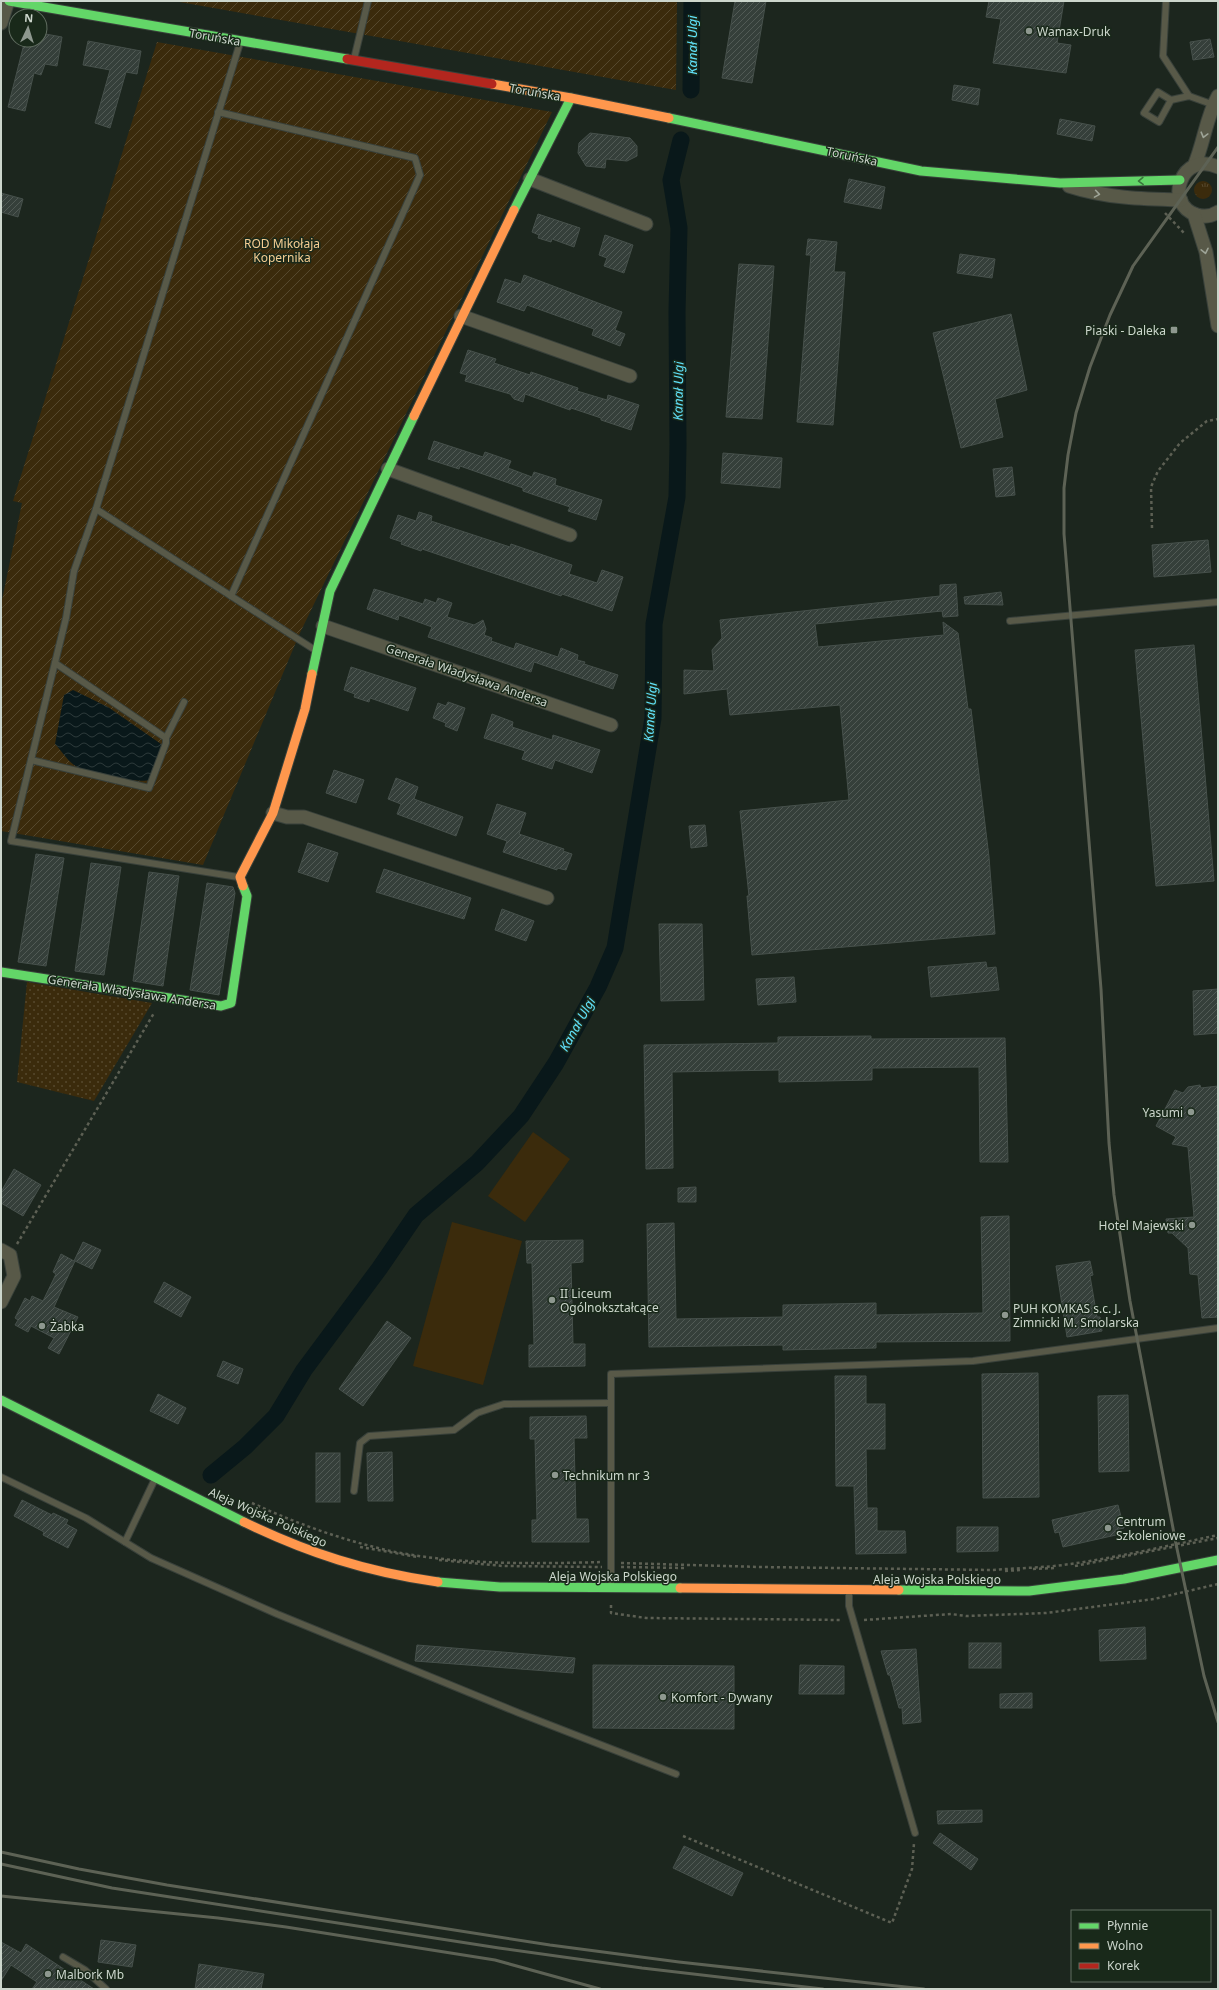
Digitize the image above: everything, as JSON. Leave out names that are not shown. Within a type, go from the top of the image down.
[{"type":"street","points":[[1,23],[8,1]]},
{"type":"street","name":"Toruńska","points":[[8,1],[572,98],[921,171],[1060,183],[1180,180]]},
{"type":"street","points":[[240,877],[272,813],[305,709],[330,591],[461,316],[572,98]]},
{"type":"street","points":[[1194,166],[1216,103]]},
{"type":"street","points":[[1217,217],[1194,214],[1186,209],[1181,200],[1178,189],[1180,180],[1186,171],[1194,166],[1203,164],[1218,167],[1218,160]]},
{"type":"street","points":[[530,179],[646,224]]},
{"type":"street","name":"Toruńska","points":[[1060,183],[1089,192],[1123,198],[1181,200]]},
{"type":"street","points":[[1194,214],[1206,252],[1218,326]]},
{"type":"street","points":[[461,316],[630,376]]},
{"type":"street","points":[[388,469],[570,535]]},
{"type":"street","name":"Generała Władysława Andersa","points":[[323,626],[611,725]]},
{"type":"street","points":[[272,813],[287,817],[304,817],[547,898]]},
{"type":"street","name":"Generała Władysława Andersa","points":[[1,972],[221,1006],[231,1003],[248,896],[240,877]]},
{"type":"street","points":[[1,1302],[14,1276],[6,1252]]},
{"type":"street","name":"Aleja Wojska Polskiego","points":[[1,1400],[40,1421],[287,1542],[334,1560],[374,1571],[462,1585],[500,1588],[1029,1591],[1113,1582],[1182,1569],[1218,1560]]},
{"type":"street","name":"Aleja Wojska Polskiego","points":[[1,1410],[40,1421]]},
{"type":"lane","points":[[353,60],[368,1]]},
{"type":"lane","points":[[1166,1],[1162,56],[1189,96]]},
{"type":"lane","points":[[240,41],[96,509],[74,571],[66,618],[11,841],[240,877]]},
{"type":"lane","points":[[1171,100],[1159,122],[1144,113],[1158,92],[1171,100],[1189,96],[1216,103]]},
{"type":"lane","points":[[218,112],[416,158],[420,175],[230,596]]},
{"type":"lane","points":[[96,509],[317,652]]},
{"type":"lane","points":[[1010,620],[1218,602]]},
{"type":"lane","points":[[55,663],[166,738]]},
{"type":"lane","points":[[31,760],[149,788],[166,743],[166,738],[184,702]]},
{"type":"lane","points":[[610,1588],[611,1374],[973,1361],[1218,1328]]},
{"type":"lane","points":[[354,1491],[360,1443],[369,1436],[454,1430],[477,1413],[504,1404],[611,1403]]},
{"type":"lane","points":[[1,1477],[86,1518],[151,1558],[277,1614],[519,1713],[676,1774]]},
{"type":"lane","points":[[125,1542],[156,1478]]},
{"type":"lane","points":[[849,1591],[849,1606],[915,1833]]},
{"type":"lane","points":[[64,1957],[85,1970],[106,1989]]},
{"type":"path","points":[[1152,528],[1151,487],[1158,471],[1180,443],[1207,422],[1218,419]]},
{"type":"path","points":[[6,1252],[164,997]]},
{"type":"path","points":[[245,1502],[340,1538],[395,1552],[433,1558],[477,1561],[978,1572],[1064,1568],[1218,1538]]},
{"type":"path","points":[[611,1565],[993,1570],[1062,1565],[1116,1556],[1218,1535]]},
{"type":"path","points":[[610,1588],[611,1613],[639,1617],[853,1620],[950,1614],[966,1616],[1046,1613],[1154,1599],[1218,1584]]},
{"type":"path","points":[[683,1836],[892,1923],[912,1869],[915,1833]]},
{"type":"green space","points":[[174,1],[677,1],[676,90]]},
{"type":"green space","name":"ROD Mikołaja Kopernika","points":[[157,42],[552,112],[299,635],[203,865],[1,831],[1,605],[22,503],[13,501]]},
{"type":"green space","points":[[1203,181],[1209,184],[1212,190],[1209,196],[1203,199],[1197,196],[1194,190],[1197,184]]},
{"type":"green space","points":[[27,982],[152,1003],[94,1101],[17,1082]]},
{"type":"green space","points":[[533,1132],[570,1159],[525,1222],[488,1196]]},
{"type":"green space","points":[[452,1222],[522,1241],[483,1385],[413,1366]]},
{"type":"water","points":[[73,690],[108,707],[161,744],[163,752],[152,780],[144,781],[112,778],[81,769],[66,758],[55,744],[64,695]]},
{"type":"building","points":[[735,1],[766,1],[752,83],[722,78]]},
{"type":"building","name":"Wamax-Druk","points":[[989,1],[1064,1],[1057,43],[1071,45],[1066,73],[993,63],[1001,19],[986,17]]},
{"type":"building","points":[[48,34],[62,37],[57,66],[45,64],[41,75],[34,73],[25,111],[8,107],[23,48],[48,48]]},
{"type":"building","points":[[1210,39],[1214,57],[1193,60],[1190,42]]},
{"type":"building","points":[[88,41],[141,51],[137,74],[126,72],[110,128],[95,123],[110,70],[83,65]]},
{"type":"building","points":[[954,85],[980,89],[978,105],[952,100]]},
{"type":"building","points":[[1060,119],[1095,126],[1092,141],[1057,134]]},
{"type":"building","points":[[590,133],[630,138],[637,146],[637,156],[627,161],[606,159],[605,168],[586,166],[578,153],[579,143]]},
{"type":"building","points":[[849,179],[885,187],[881,209],[844,202]]},
{"type":"building","points":[[1,193],[23,199],[18,217],[1,212]]},
{"type":"building","points":[[538,214],[580,228],[574,247],[552,239],[551,242],[538,238],[539,235],[532,232]]},
{"type":"building","points":[[605,235],[633,245],[624,273],[604,266],[607,258],[599,255]]},
{"type":"building","points":[[808,239],[837,242],[834,272],[845,272],[833,425],[797,422],[811,255],[806,255]]},
{"type":"building","points":[[960,254],[995,259],[992,278],[957,273]]},
{"type":"building","points":[[739,264],[774,266],[762,419],[726,417]]},
{"type":"building","points":[[524,275],[622,312],[615,330],[625,334],[620,346],[592,335],[594,329],[527,305],[524,311],[497,302],[505,279],[521,284]]},
{"type":"building","points":[[1011,314],[1027,390],[995,399],[1003,437],[961,448],[933,333]]},
{"type":"building","points":[[468,350],[496,359],[494,363],[530,375],[531,372],[578,388],[577,391],[607,400],[608,395],[639,405],[631,430],[601,420],[601,418],[571,408],[570,410],[525,394],[523,402],[514,399],[510,394],[465,381],[467,375],[460,373]]},
{"type":"building","points":[[434,441],[483,457],[485,452],[511,461],[508,468],[532,477],[534,472],[556,479],[555,485],[602,500],[596,520],[568,511],[570,507],[523,491],[523,488],[460,466],[459,469],[428,459]]},
{"type":"building","points":[[723,453],[782,458],[780,488],[721,483]]},
{"type":"building","points":[[1012,467],[1015,495],[996,497],[993,469]]},
{"type":"building","points":[[419,512],[432,516],[431,521],[510,547],[511,544],[572,565],[569,574],[597,583],[602,570],[623,577],[612,611],[562,594],[561,596],[422,549],[421,551],[401,544],[402,542],[390,538],[398,515],[416,521]]},
{"type":"building","points":[[1208,540],[1211,572],[1154,577],[1152,545]]},
{"type":"building","points":[[956,584],[958,616],[943,617],[942,611],[815,624],[818,647],[944,635],[943,622],[958,633],[968,709],[971,709],[989,857],[995,934],[752,955],[747,896],[749,896],[740,811],[849,800],[840,705],[730,715],[727,689],[684,694],[684,670],[714,671],[712,650],[722,638],[720,620],[940,596],[940,585]]},
{"type":"building","points":[[374,589],[423,604],[425,599],[436,603],[438,598],[452,603],[447,617],[474,625],[483,620],[486,629],[484,635],[492,638],[491,641],[514,649],[516,643],[558,657],[561,648],[578,655],[577,660],[585,662],[584,664],[618,675],[613,689],[534,662],[531,672],[428,637],[432,627],[399,615],[398,620],[367,609]]},
{"type":"building","points":[[1001,592],[1003,605],[965,604],[964,597]]},
{"type":"building","points":[[1194,645],[1214,881],[1156,886],[1135,650]]},
{"type":"building","points":[[351,667],[416,688],[408,711],[370,698],[369,702],[354,697],[355,694],[344,690]]},
{"type":"building","points":[[448,702],[465,708],[457,731],[445,726],[446,723],[433,718],[438,703],[446,706]]},
{"type":"building","points":[[492,714],[513,722],[512,727],[552,740],[553,735],[600,750],[592,773],[555,760],[552,769],[522,759],[525,751],[484,738]]},
{"type":"building","points":[[334,770],[364,780],[356,803],[326,793]]},
{"type":"building","points":[[396,778],[418,787],[414,799],[463,817],[456,836],[397,814],[401,804],[388,799]]},
{"type":"building","points":[[497,804],[526,813],[519,834],[564,849],[563,851],[572,854],[566,870],[557,868],[557,870],[503,852],[507,841],[487,834]]},
{"type":"building","points":[[705,825],[707,846],[691,848],[689,826]]},
{"type":"building","points":[[308,843],[338,853],[328,882],[298,872]]},
{"type":"building","points":[[36,854],[64,858],[46,966],[18,962]]},
{"type":"building","points":[[91,863],[121,867],[104,975],[75,971]]},
{"type":"building","points":[[384,869],[471,898],[464,919],[376,892]]},
{"type":"building","points":[[149,872],[179,876],[163,986],[133,981]]},
{"type":"building","points":[[207,883],[233,887],[235,893],[219,995],[190,990]]},
{"type":"building","points":[[502,909],[534,921],[526,941],[495,930]]},
{"type":"building","points":[[659,924],[702,924],[704,1000],[661,1001]]},
{"type":"building","points":[[986,962],[987,968],[996,967],[999,990],[931,997],[928,967]]},
{"type":"building","points":[[794,977],[796,1002],[758,1005],[756,979]]},
{"type":"building","points":[[1218,989],[1218,1033],[1194,1035],[1193,991]]},
{"type":"building","points":[[871,1036],[871,1039],[1005,1038],[1008,1162],[980,1162],[979,1067],[872,1068],[872,1080],[779,1082],[779,1070],[672,1072],[673,1168],[646,1169],[644,1045],[778,1043],[778,1037]]},
{"type":"building","points":[[1200,1085],[1201,1088],[1218,1086],[1218,1317],[1202,1318],[1198,1275],[1190,1274],[1188,1248],[1172,1233],[1168,1233],[1166,1219],[1194,1217],[1188,1147],[1172,1144],[1176,1137],[1156,1126],[1175,1090],[1183,1093],[1188,1087]]},
{"type":"building","points":[[14,1169],[41,1185],[23,1216],[1,1203],[1,1192]]},
{"type":"building","points":[[696,1187],[696,1202],[678,1202],[678,1188]]},
{"type":"building","points":[[1009,1216],[1010,1341],[876,1342],[876,1348],[783,1350],[783,1345],[649,1347],[647,1224],[674,1223],[676,1319],[783,1317],[783,1305],[876,1303],[876,1315],[983,1313],[981,1217]]},
{"type":"building","name":"II Liceum Ogólnokształcące","points":[[583,1240],[583,1262],[571,1263],[573,1344],[585,1344],[585,1366],[529,1367],[529,1345],[534,1345],[532,1263],[527,1263],[526,1241]]},
{"type":"building","points":[[83,1242],[101,1250],[92,1269],[75,1261],[54,1307],[78,1317],[59,1354],[48,1348],[54,1338],[31,1326],[28,1332],[15,1325],[18,1320],[15,1318],[25,1298],[30,1301],[32,1296],[43,1301],[56,1274],[53,1272],[61,1254],[74,1261]]},
{"type":"building","points":[[1090,1261],[1093,1275],[1090,1276],[1097,1317],[1100,1317],[1102,1331],[1067,1337],[1056,1266]]},
{"type":"building","points":[[164,1282],[191,1297],[181,1317],[154,1302]]},
{"type":"building","points":[[387,1321],[411,1338],[363,1406],[339,1389]]},
{"type":"building","points":[[223,1361],[243,1369],[238,1384],[217,1376]]},
{"type":"building","points":[[1038,1373],[1039,1497],[983,1498],[982,1374]]},
{"type":"building","points":[[835,1376],[866,1376],[866,1404],[885,1404],[885,1449],[866,1449],[867,1508],[877,1508],[877,1531],[905,1531],[906,1553],[856,1554],[854,1486],[836,1486]]},
{"type":"building","points":[[158,1394],[186,1408],[178,1424],[150,1411]]},
{"type":"building","points":[[1128,1395],[1129,1471],[1099,1472],[1098,1396]]},
{"type":"building","name":"Technikum nr 3","points":[[586,1416],[587,1438],[574,1438],[576,1519],[588,1519],[589,1542],[532,1542],[532,1520],[537,1520],[535,1439],[530,1439],[530,1417]]},
{"type":"building","points":[[392,1452],[393,1501],[368,1501],[367,1453]]},
{"type":"building","points":[[316,1453],[340,1453],[340,1502],[316,1502]]},
{"type":"building","points":[[22,1500],[52,1515],[53,1513],[68,1520],[66,1524],[77,1530],[68,1548],[43,1535],[44,1532],[14,1516]]},
{"type":"building","points":[[1118,1505],[1124,1528],[1115,1530],[1116,1535],[1063,1547],[1059,1532],[1055,1533],[1052,1520]]},
{"type":"building","points":[[957,1527],[998,1527],[998,1551],[957,1552]]},
{"type":"building","points":[[1145,1627],[1146,1659],[1100,1661],[1099,1630]]},
{"type":"building","points":[[969,1643],[1001,1643],[1001,1668],[969,1668]]},
{"type":"building","points":[[417,1645],[575,1658],[573,1673],[415,1661]]},
{"type":"building","points":[[916,1649],[921,1722],[903,1724],[902,1708],[899,1708],[890,1675],[888,1675],[881,1651]]},
{"type":"building","name":"Komfort - Dywany","points":[[593,1665],[734,1666],[734,1729],[593,1728]]},
{"type":"building","points":[[800,1665],[844,1666],[844,1694],[799,1694]]},
{"type":"building","points":[[1032,1693],[1032,1708],[1000,1708],[1000,1694]]},
{"type":"building","points":[[982,1810],[982,1822],[938,1824],[937,1811]]},
{"type":"building","points":[[940,1833],[978,1859],[971,1870],[933,1843]]},
{"type":"building","points":[[684,1846],[743,1873],[732,1896],[673,1868]]},
{"type":"building","points":[[101,1940],[136,1945],[132,1967],[98,1962]]},
{"type":"building","name":"Malbork Mb","points":[[1,1942],[21,1953],[26,1944],[94,1989],[32,1989],[37,1982],[11,1965],[1,1981]]},
{"type":"building","points":[[199,1964],[264,1974],[261,1989],[195,1989]]},
{"type":"waterway","name":"Kanał Ulgi","points":[[691,90],[692,1]]},
{"type":"waterway","name":"Kanał Ulgi","points":[[211,1475],[245,1447],[276,1416],[304,1370],[379,1269],[416,1215],[477,1163],[521,1116],[556,1063],[598,987],[615,948],[653,718],[654,624],[677,497],[677,312],[679,228],[671,180],[681,140]]},
{"type":"railway","points":[[1218,147],[1133,266],[1110,315],[1090,367],[1076,413],[1068,455],[1064,488],[1064,534],[1101,989],[1109,1143],[1114,1195],[1130,1301],[1176,1544],[1204,1676],[1218,1722]]},
{"type":"railway","points":[[1,1852],[79,1869],[167,1885],[550,1945],[679,1962],[924,1989]]},
{"type":"railway","points":[[1,1864],[112,1888],[499,1948],[642,1968],[823,1989]]},
{"type":"railway","points":[[1,1896],[218,1918],[286,1927],[495,1960],[600,1989]]},
{"type":"traffic: fast","points":[[9,1],[347,59]]},
{"type":"traffic: fast","points":[[514,210],[571,98]]},
{"type":"traffic: fast","points":[[669,118],[921,171],[1060,183],[1180,180]]},
{"type":"traffic: fast","points":[[312,674],[330,591],[414,416]]},
{"type":"traffic: fast","points":[[1,972],[221,1006],[231,1003],[247,896],[243,886]]},
{"type":"traffic: fast","points":[[1,1400],[244,1522]]},
{"type":"traffic: fast","points":[[899,1590],[1029,1591],[1124,1579],[1218,1560]]},
{"type":"traffic: fast","points":[[438,1582],[500,1587],[680,1588]]},
{"type":"traffic: slow","points":[[492,84],[669,118]]},
{"type":"traffic: slow","points":[[414,416],[514,210]]},
{"type":"traffic: slow","points":[[243,886],[240,877],[273,813],[305,709],[312,674]]},
{"type":"traffic: slow","points":[[244,1522],[291,1543],[338,1560],[387,1573],[438,1582]]},
{"type":"traffic: slow","points":[[680,1588],[899,1590]]},
{"type":"traffic: jam","points":[[347,59],[492,84]]},
{"type":"place","name":"Wamax-Druk","points":[[1029,31]]},
{"type":"place","name":"Piaski - Daleka","points":[[1174,330]]},
{"type":"place","name":"Yasumi","points":[[1191,1112]]},
{"type":"place","name":"Hotel Majewski","points":[[1192,1225]]},
{"type":"place","name":"II Liceum Ogólnokształcące","points":[[552,1300]]},
{"type":"place","name":"PUH KOMKAS s.c. J. Zimnicki M. Smolarska","points":[[1005,1315]]},
{"type":"place","name":"Żabka","points":[[42,1326]]},
{"type":"place","name":"Technikum nr 3","points":[[555,1475]]},
{"type":"place","name":"Centrum Szkoleniowe","points":[[1108,1528]]},
{"type":"place","name":"Komfort - Dywany","points":[[663,1697]]},
{"type":"place","name":"Malbork Mb","points":[[48,1974]]}]
